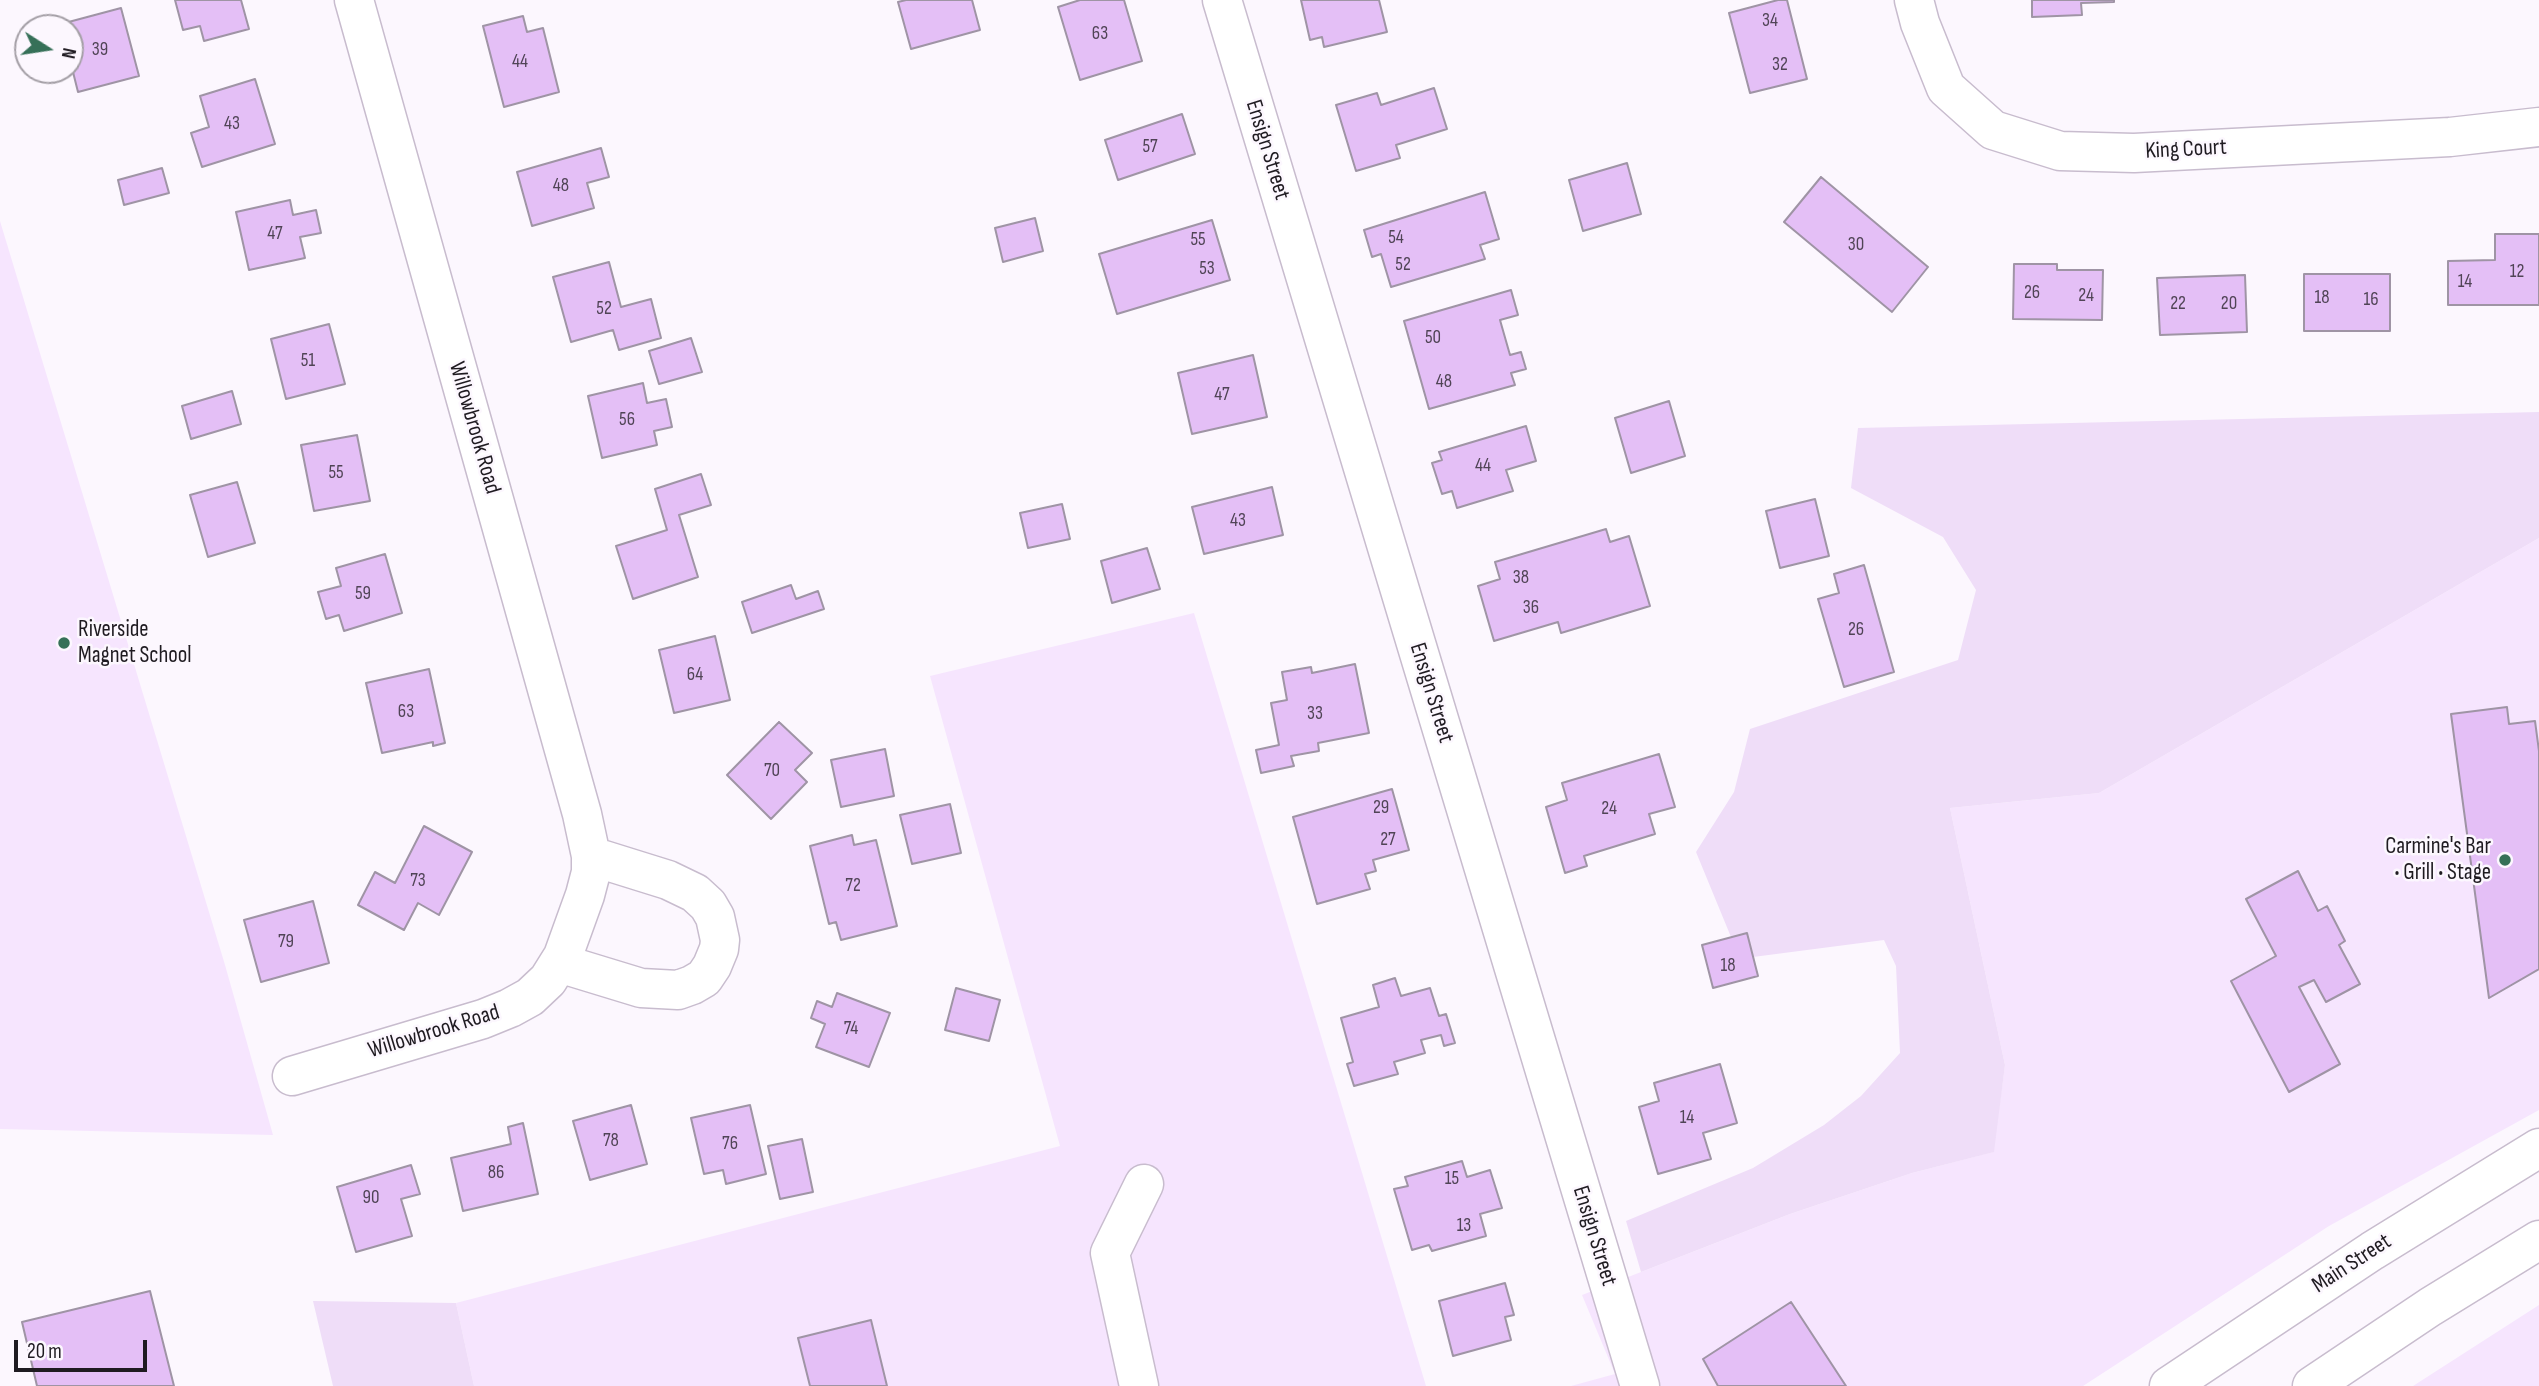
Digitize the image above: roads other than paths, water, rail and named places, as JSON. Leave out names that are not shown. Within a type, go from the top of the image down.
[{"type":"street","name":"Willowbrook Road","points":[[292,1076],[510,1008],[540,990],[559,963],[588,886],[591,856],[354,0]]},
{"type":"street","name":"Ensign Street","points":[[1222,0],[1640,1386]]},
{"type":"street","name":"King Court","points":[[1914,0],[1920,23],[1946,88],[1993,130],[2060,150],[2134,153],[2450,137],[2539,127]]},
{"type":"street","points":[[559,963],[612,980],[653,990],[670,991],[698,982],[709,972],[716,957],[720,940],[715,917],[701,898],[689,889],[668,880],[591,856]]},
{"type":"street","name":"Main Street","points":[[2169,1386],[2372,1251],[2539,1148]]},
{"type":"street","points":[[1139,1386],[1110,1253],[1144,1184]]},
{"type":"street","points":[[2312,1386],[2441,1300],[2539,1240]]},
{"type":"place","name":"Riverside Magnet School","points":[[64,643]]},
{"type":"place","name":"Carmine's Bar • Grill • Stage","points":[[2505,860]]}]
